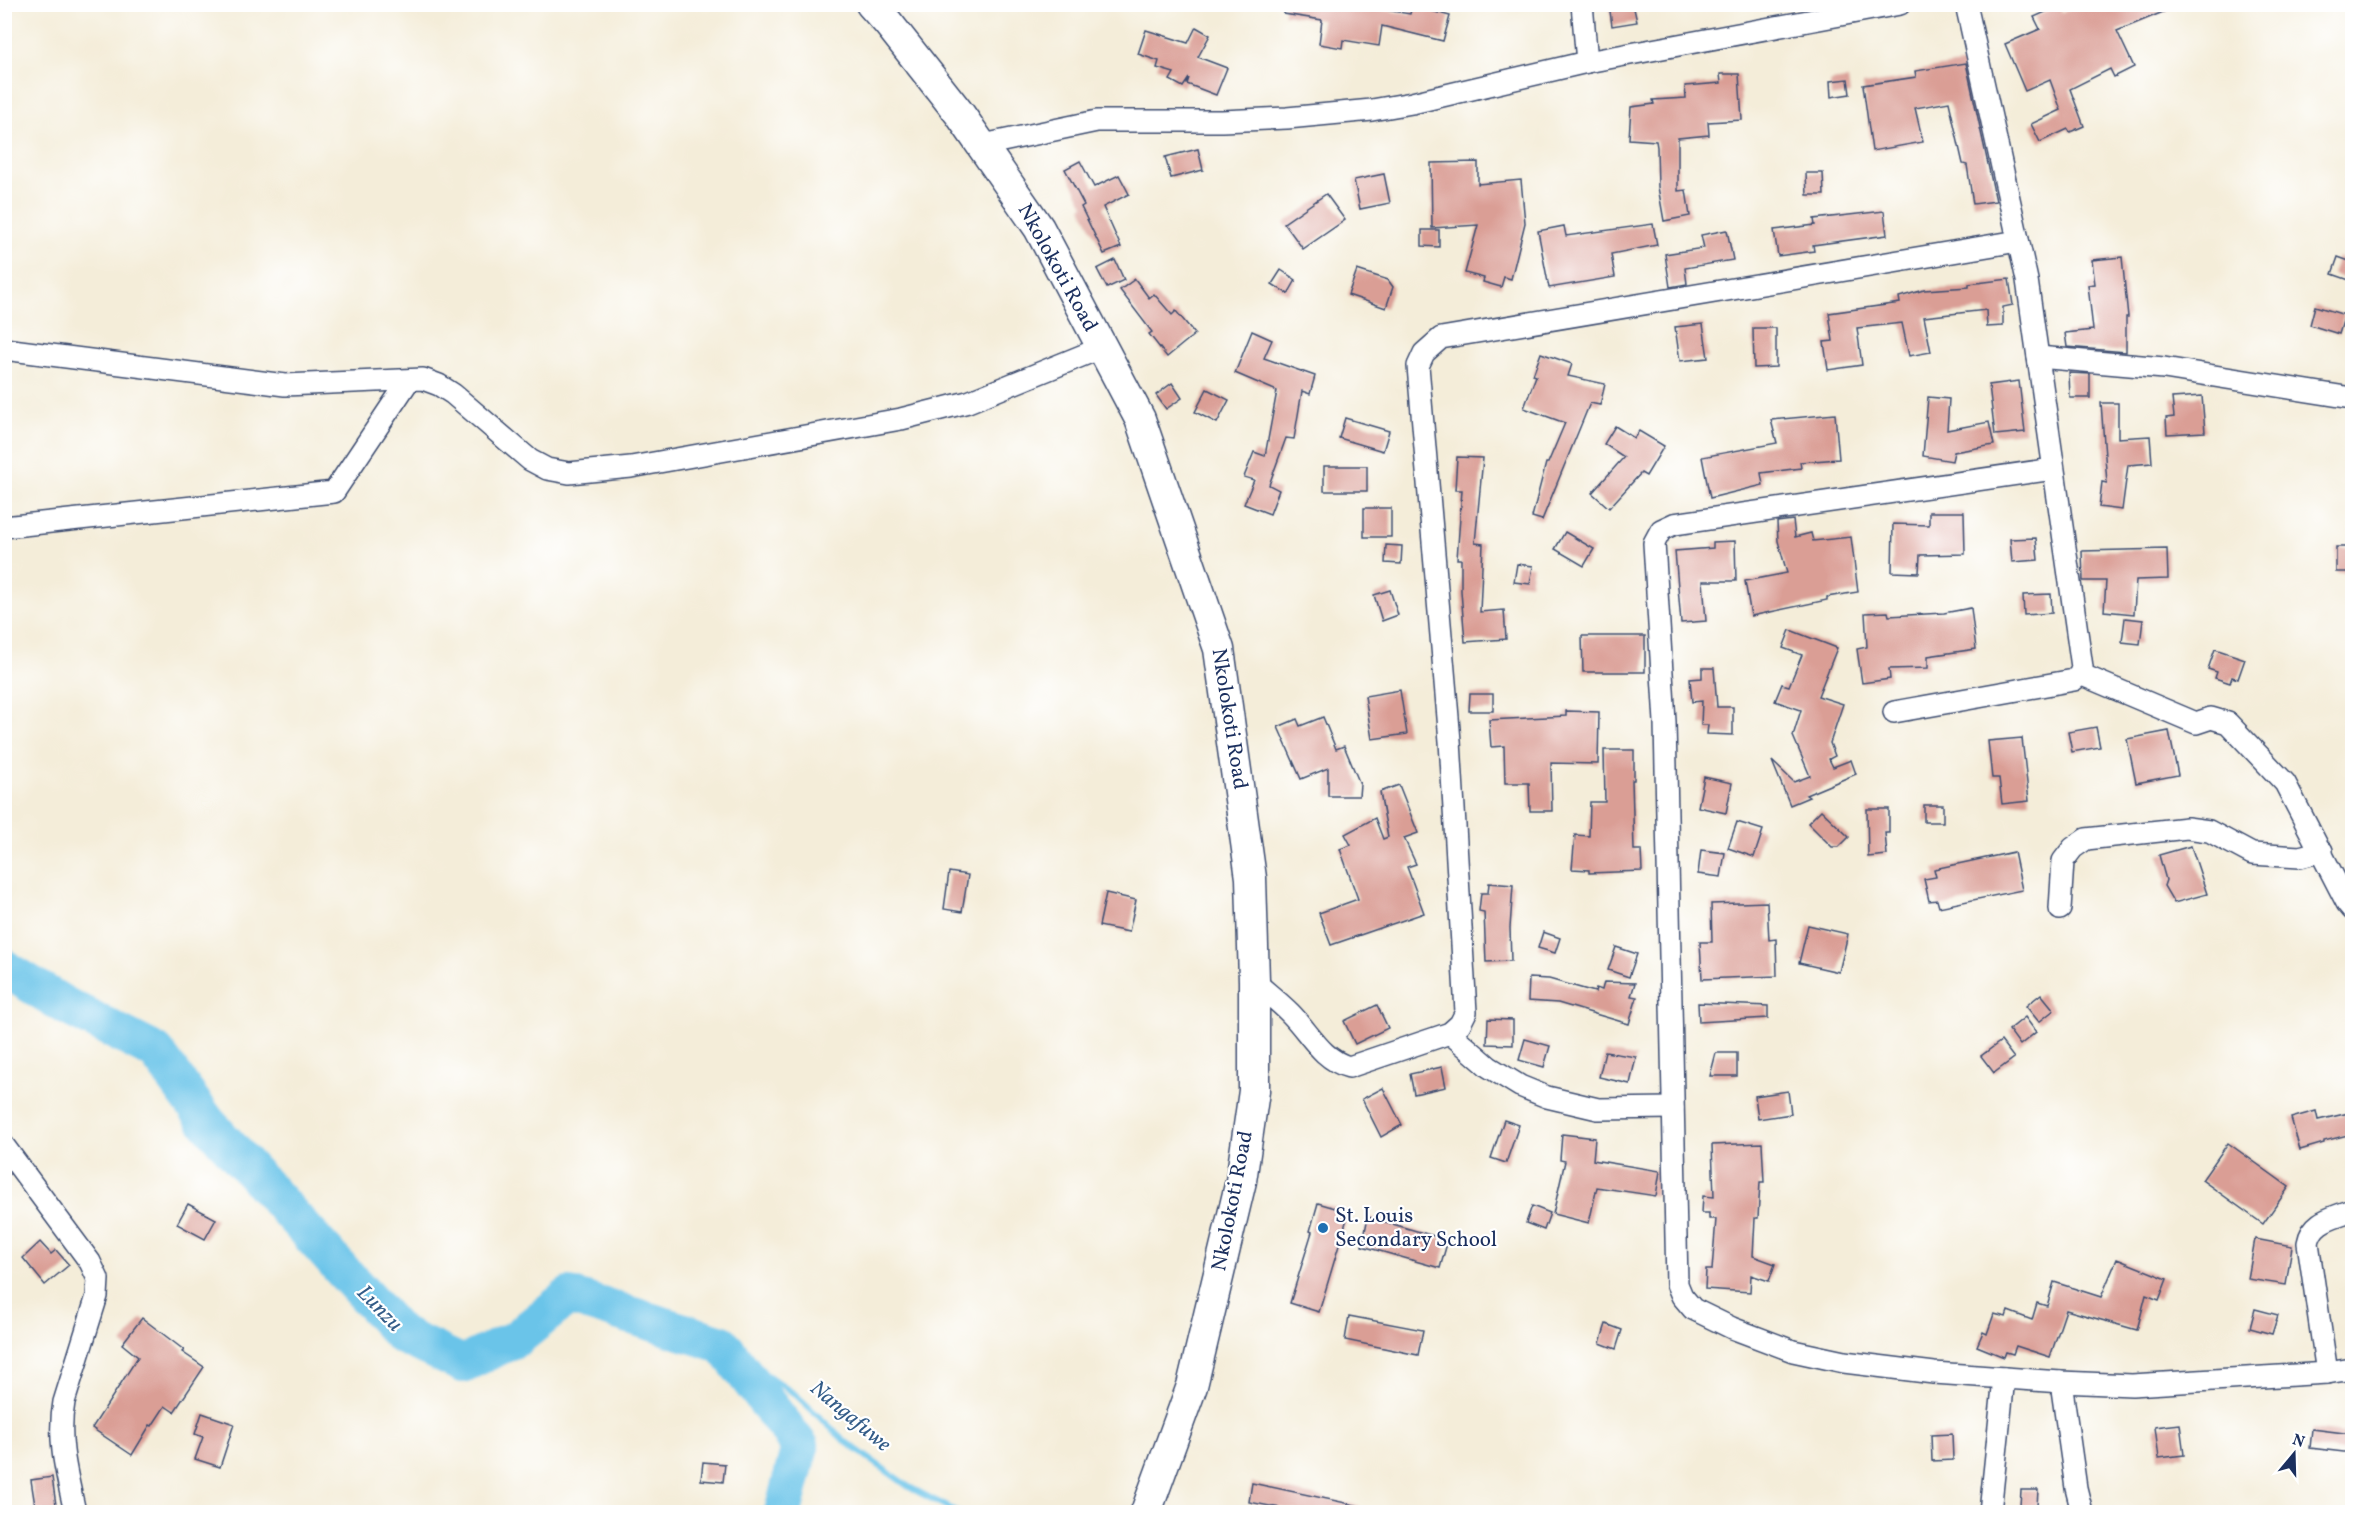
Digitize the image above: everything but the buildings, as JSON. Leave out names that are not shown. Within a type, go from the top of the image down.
[{"type":"main road","name":"Nkolokoti Road","points":[[885,11],[983,145],[1038,228],[1140,419],[1219,649],[1251,878],[1254,1091],[1240,1180],[1192,1386],[1146,1512]]},
{"type":"street","points":[[1582,4],[1587,62]]},
{"type":"street","points":[[983,145],[1097,121],[1265,119],[1371,110],[1412,103],[1587,62],[1900,4]]},
{"type":"street","points":[[1894,712],[2074,680],[2080,674],[2080,659],[2027,280],[1966,4]]},
{"type":"street","points":[[1254,981],[1290,1014],[1326,1056],[1349,1067],[1450,1033],[1460,1023],[1466,1012],[1450,741],[1418,366],[1424,353],[1441,338],[2018,241]]},
{"type":"street","points":[[4,349],[285,384],[423,379],[453,394],[530,460],[547,469],[569,472],[632,466],[900,419],[968,402],[1101,348]]},
{"type":"street","points":[[2038,357],[2164,368],[2352,398]]},
{"type":"street","points":[[4,527],[334,492],[409,380]]},
{"type":"street","points":[[2053,469],[1674,524],[1661,530],[1653,543],[1665,722],[1677,1284],[1682,1296],[1693,1309],[1732,1328],[1793,1351],[1856,1363],[1935,1373],[2061,1383],[2132,1385],[2327,1373],[2352,1369]]},
{"type":"street","points":[[2080,674],[2196,723],[2211,718],[2228,723],[2285,783],[2352,909]]},
{"type":"street","points":[[2060,909],[2063,861],[2073,848],[2086,839],[2187,828],[2210,831],[2252,854],[2300,857],[2322,851]]},
{"type":"street","points":[[1450,1033],[1489,1067],[1520,1086],[1547,1097],[1598,1109],[1673,1108]]},
{"type":"street","points":[[4,1146],[90,1262],[98,1279],[98,1296],[64,1402],[61,1419],[61,1444],[75,1512]]},
{"type":"street","points":[[2327,1373],[2308,1243],[2314,1226],[2352,1210]]},
{"type":"street","points":[[1990,1512],[2004,1378]]},
{"type":"street","points":[[2061,1383],[2076,1488],[2082,1512]]},
{"type":"waterway","name":"Lunzu","points":[[4,968],[66,1006],[156,1052],[207,1122],[401,1335],[463,1364],[517,1338],[569,1296],[722,1344],[800,1446],[783,1512]]},
{"type":"waterway","name":"Nangafuwe","points":[[722,1344],[796,1395],[846,1442],[909,1487],[957,1512]]},
{"type":"place","name":"St. Louis Secondary School","points":[[1323,1228]]}]
